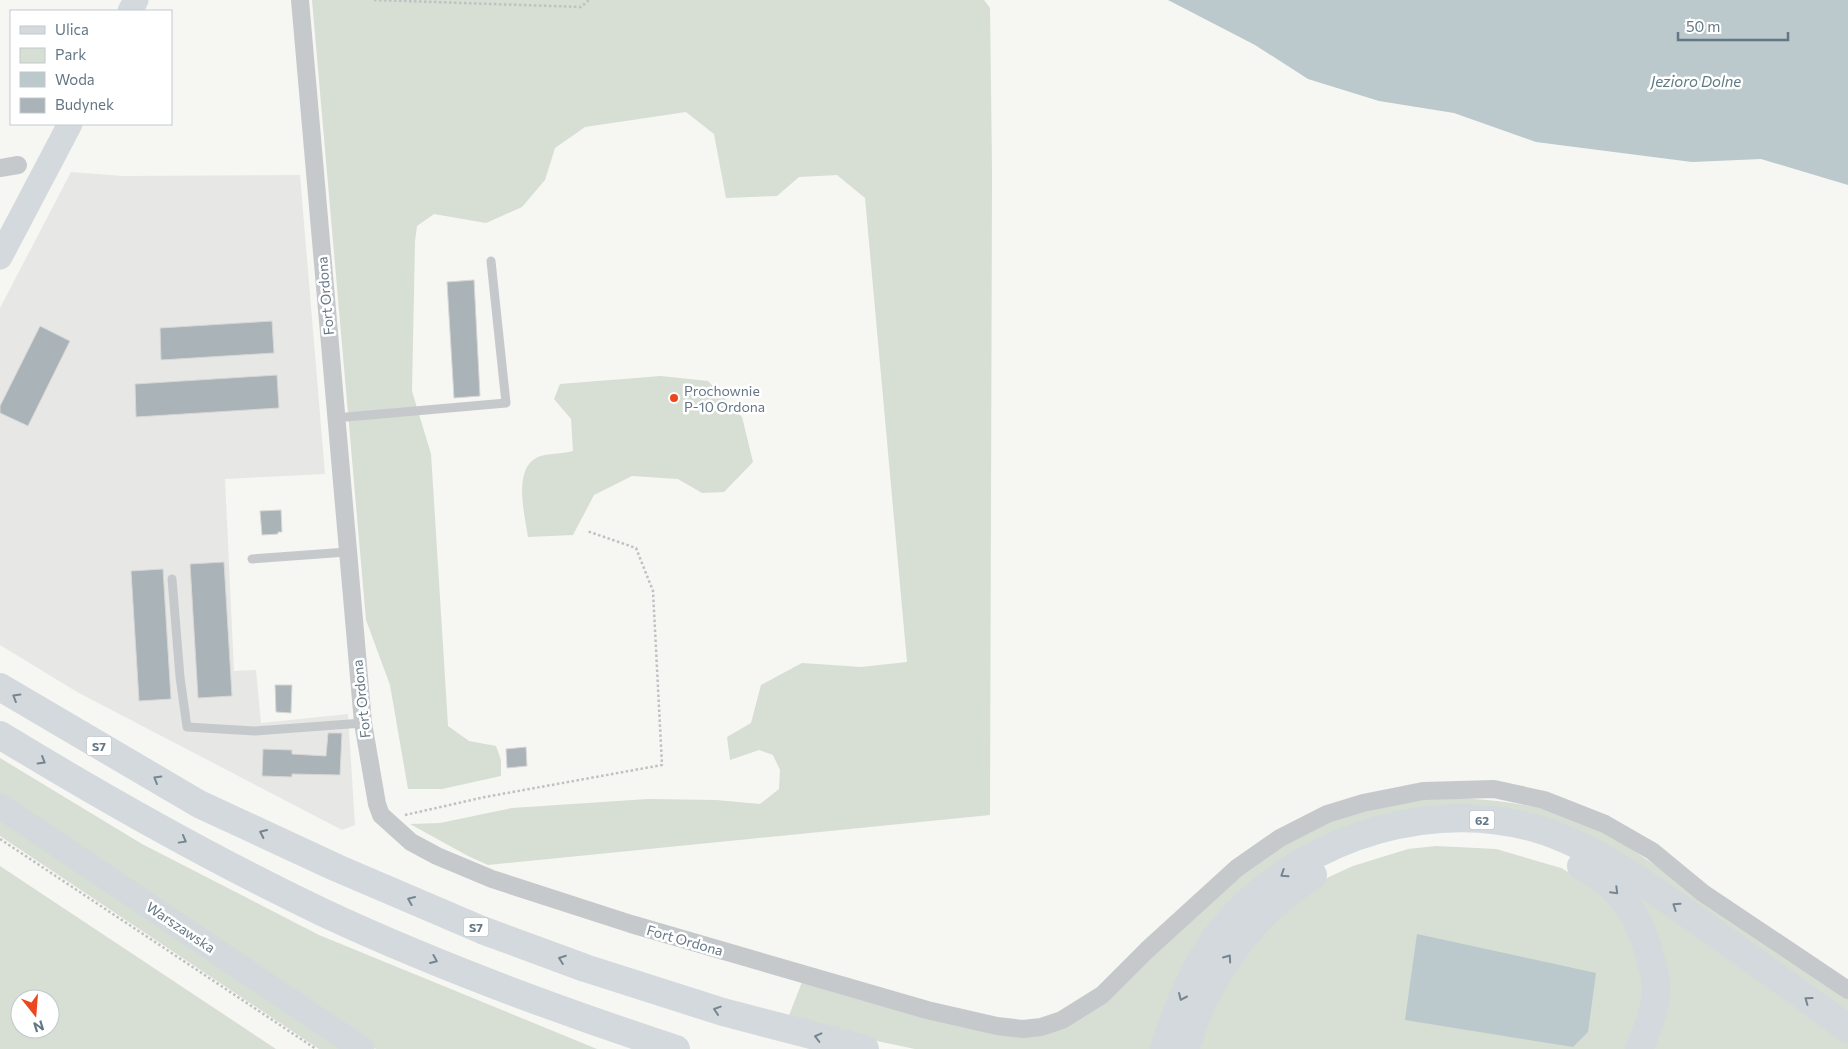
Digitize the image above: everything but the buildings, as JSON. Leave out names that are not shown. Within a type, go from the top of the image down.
[{"type":"highway","name":"S7","points":[[0,688],[199,804],[337,868],[482,930],[585,968],[723,1012],[865,1049]]},
{"type":"highway","points":[[0,735],[86,787],[234,868],[325,913],[440,962],[569,1013],[676,1049]]},
{"type":"highway","name":"62","points":[[1164,1049],[1177,1009],[1205,955],[1232,918],[1268,884],[1309,857],[1349,838],[1398,824],[1441,819],[1496,820],[1546,832],[1588,850],[1679,908],[1848,1028]]},
{"type":"highway","points":[[1185,1049],[1201,1006],[1220,970],[1258,919],[1292,890],[1340,861],[1375,848],[1408,840],[1463,835],[1496,837],[1545,849],[1592,872],[1615,890],[1635,914],[1646,940],[1656,989],[1651,1020],[1639,1049]]},
{"type":"highway","points":[[569,1013],[626,1049]]},
{"type":"main road","points":[[0,257],[69,125]]},
{"type":"main road","name":"Warszawska","points":[[0,806],[362,1049]]},
{"type":"street","name":"Fort Ordona","points":[[300,0],[363,723],[377,804],[381,815],[411,842],[437,856],[492,878],[631,924],[927,1010],[998,1026],[1023,1029],[1041,1027],[1062,1020],[1102,996],[1147,950],[1237,868],[1280,838],[1327,814],[1363,803],[1423,791],[1494,789],[1544,800],[1570,810],[1605,824],[1652,850],[1703,893],[1848,990]]},
{"type":"street","points":[[0,168],[18,164]]},
{"type":"lane","points":[[335,418],[506,403],[491,261]]},
{"type":"lane","points":[[252,559],[347,552]]},
{"type":"lane","points":[[172,579],[180,678],[187,727],[255,731],[363,723]]},
{"type":"path","points":[[374,0],[581,7],[589,0]]},
{"type":"path","points":[[381,815],[409,815],[485,796],[662,765],[653,591],[636,548],[587,531]]},
{"type":"path","points":[[0,839],[316,1049]]},
{"type":"shaded area","points":[[71,172],[123,176],[300,175],[325,474],[225,479],[234,671],[256,670],[261,723],[348,714],[355,825],[342,830],[77,692],[0,645],[0,308]]},
{"type":"green space","points":[[312,0],[984,0],[990,8],[992,172],[990,815],[488,865],[410,824],[440,823],[512,808],[648,799],[716,800],[760,804],[779,789],[780,770],[773,755],[759,750],[730,760],[727,737],[751,723],[761,685],[802,663],[861,667],[907,662],[865,198],[837,175],[799,177],[777,196],[726,198],[714,134],[686,112],[585,127],[555,148],[545,180],[522,207],[486,223],[434,214],[417,226],[415,241],[412,391],[431,454],[448,726],[469,741],[496,746],[501,760],[501,776],[442,789],[408,789],[390,685],[366,620]]},
{"type":"green space","points":[[661,376],[708,381],[742,417],[753,462],[724,492],[702,493],[678,479],[632,476],[594,495],[573,535],[528,537],[522,493],[525,471],[530,463],[538,457],[573,451],[571,419],[554,399],[560,384]]},
{"type":"green space","points":[[0,758],[142,844],[319,935],[597,1049],[376,1049],[308,1005],[0,795]]},
{"type":"green space","points":[[1447,797],[1496,801],[1545,809],[1576,819],[1611,835],[1848,997],[1848,1019],[1569,832],[1347,830],[1158,1049],[915,1049],[858,1037],[788,1018],[802,982],[1048,1029],[1263,856],[1327,821],[1365,809],[1415,799]]},
{"type":"green space","points":[[0,816],[346,1049],[319,1049],[0,836]]},
{"type":"green space","points":[[1436,846],[1496,849],[1561,868],[1584,881],[1621,913],[1642,962],[1644,1004],[1628,1049],[1194,1049],[1207,1015],[1244,950],[1309,888],[1353,866],[1408,849]]},
{"type":"green space","points":[[0,866],[276,1049],[0,1049]]},
{"type":"green space","points":[[1602,867],[1848,1037],[1848,1049],[1649,1049],[1663,1000]]},
{"type":"water","name":"Jezioro Dolne","points":[[1168,0],[1848,0],[1848,185],[1761,159],[1692,162],[1536,142],[1454,113],[1379,101],[1308,79],[1255,45]]},
{"type":"water","points":[[1417,934],[1596,973],[1588,1032],[1573,1047],[1405,1020]]},
{"type":"place","name":"Prochownie P-10 Ordona","points":[[674,398]]}]
